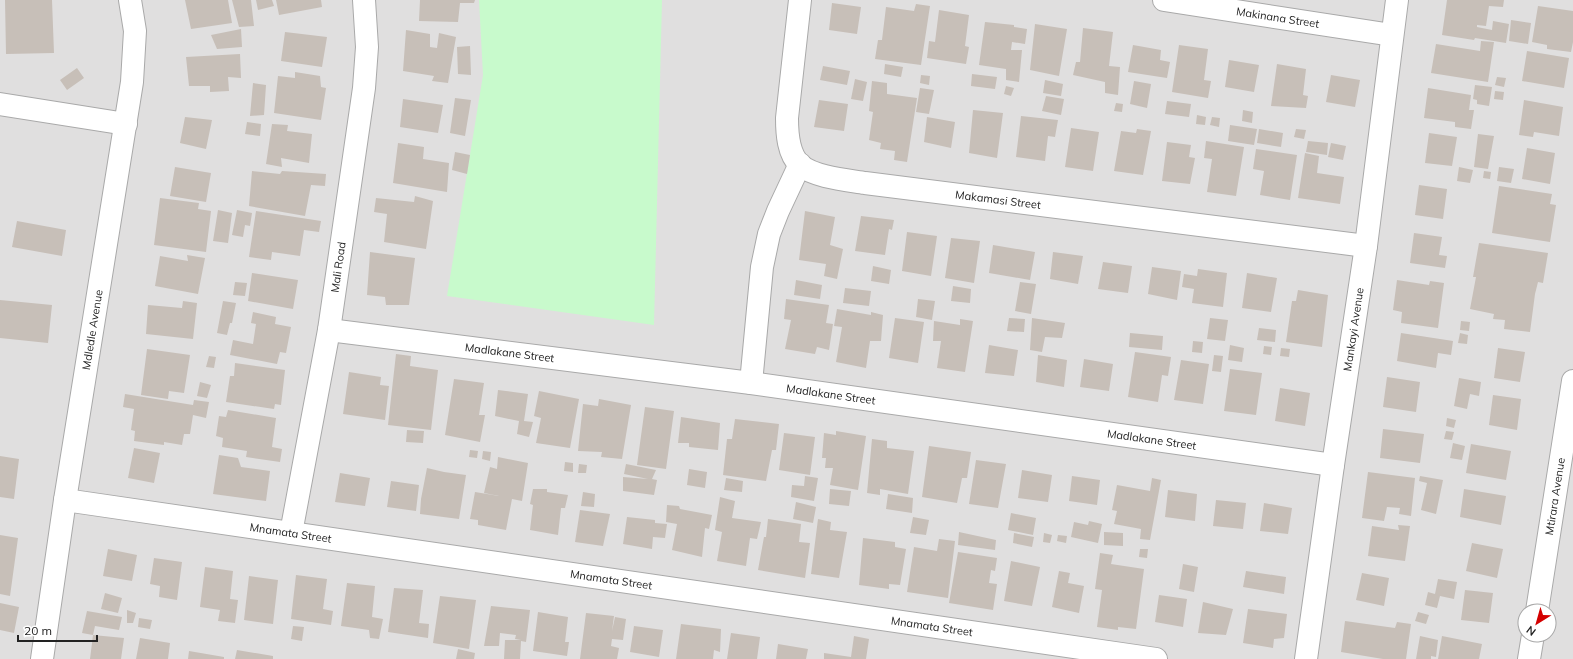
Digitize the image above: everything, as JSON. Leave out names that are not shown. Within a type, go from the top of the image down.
[{"type":"street","name":"Mdledle Avenue","points":[[42,659],[65,500],[132,82],[134,31],[130,0]]},
{"type":"street","name":"Mali Road","points":[[291,533],[329,330],[364,88],[367,47],[364,0]]},
{"type":"street","points":[[751,383],[762,267],[769,234],[800,164],[792,152],[787,136],[787,118],[800,0]]},
{"type":"street","name":"Makinana Street","points":[[1164,0],[1392,35]]},
{"type":"street","name":"Mankayi Avenue","points":[[1306,659],[1366,246],[1397,0]]},
{"type":"street","points":[[0,104],[126,124]]},
{"type":"street","name":"Makamasi Street","points":[[800,164],[817,174],[865,184],[1366,246]]},
{"type":"street","name":"Madlakane Street","points":[[329,330],[751,383],[1333,465]]},
{"type":"street","name":"Mtirara Avenue","points":[[1539,603],[1564,497],[1573,381]]},
{"type":"street","name":"Mnamata Street","points":[[65,500],[1156,659]]},
{"type":"street","points":[[1529,659],[1532,643]]},
{"type":"shaded area","points":[[0,0],[1573,0],[1573,659],[0,659]]},
{"type":"green space","points":[[479,0],[662,0],[654,325],[447,296],[483,75]]},
{"type":"building","points":[[5,0],[52,0],[54,53],[6,54]]},
{"type":"building","points":[[185,0],[228,0],[232,23],[191,29]]},
{"type":"building","points":[[232,0],[251,0],[254,26],[239,27]]},
{"type":"building","points":[[256,0],[272,0],[274,6],[258,10]]},
{"type":"building","points":[[276,0],[321,0],[322,7],[279,15]]},
{"type":"building","points":[[420,0],[475,0],[474,3],[460,3],[458,22],[419,21]]},
{"type":"building","points":[[1447,0],[1504,0],[1503,7],[1489,6],[1486,26],[1477,25],[1477,27],[1492,30],[1493,21],[1509,24],[1506,43],[1442,35]]},
{"type":"building","points":[[832,3],[861,7],[857,34],[829,30]]},
{"type":"building","points":[[916,4],[930,6],[921,65],[875,59],[878,40],[882,40],[886,7],[914,11]]},
{"type":"building","points":[[1538,6],[1573,11],[1573,42],[1571,52],[1547,49],[1547,45],[1532,42]]},
{"type":"building","points":[[939,10],[969,15],[965,46],[969,47],[966,64],[927,58],[929,41],[935,42]]},
{"type":"building","points":[[1511,20],[1531,23],[1528,44],[1509,41]]},
{"type":"building","points":[[985,22],[1014,25],[1014,27],[1027,29],[1025,44],[1012,42],[1011,50],[1022,50],[1019,82],[1006,80],[1006,69],[979,65]]},
{"type":"building","points":[[1035,24],[1067,29],[1059,76],[1030,70]]},
{"type":"building","points":[[1083,28],[1113,32],[1109,66],[1120,67],[1118,95],[1105,93],[1105,82],[1073,75],[1076,62],[1080,62]]},
{"type":"building","points":[[241,29],[242,47],[217,49],[211,35]]},
{"type":"building","points":[[406,30],[430,34],[430,47],[437,48],[439,33],[456,37],[448,83],[432,81],[434,76],[403,71]]},
{"type":"building","points":[[285,32],[327,37],[322,67],[281,61]]},
{"type":"building","points":[[1481,41],[1494,42],[1488,82],[1431,73],[1436,44],[1480,51]]},
{"type":"building","points":[[1133,45],[1161,50],[1160,60],[1170,62],[1167,78],[1128,72]]},
{"type":"building","points":[[1179,45],[1208,49],[1204,80],[1211,81],[1208,98],[1172,92]]},
{"type":"building","points":[[470,46],[471,75],[458,74],[457,47]]},
{"type":"building","points":[[1527,51],[1569,58],[1564,88],[1522,81]]},
{"type":"building","points":[[240,54],[241,78],[228,77],[229,91],[210,92],[210,86],[189,86],[186,57]]},
{"type":"building","points":[[1229,60],[1259,65],[1254,92],[1225,87]]},
{"type":"building","points":[[885,64],[903,67],[901,77],[884,74]]},
{"type":"building","points":[[1277,64],[1306,69],[1303,95],[1308,96],[1306,108],[1271,106]]},
{"type":"building","points":[[823,66],[850,71],[847,85],[820,80]]},
{"type":"building","points":[[77,68],[84,78],[67,90],[60,80]]},
{"type":"building","points":[[295,72],[320,76],[321,87],[326,88],[321,120],[274,113],[278,76],[295,78]]},
{"type":"building","points":[[972,74],[997,77],[995,89],[971,86]]},
{"type":"building","points":[[921,75],[930,76],[929,85],[920,83]]},
{"type":"building","points":[[1331,75],[1360,80],[1355,107],[1326,102]]},
{"type":"building","points":[[1497,77],[1506,78],[1504,87],[1495,85]]},
{"type":"building","points":[[855,79],[867,82],[863,101],[851,99]]},
{"type":"building","points":[[1045,80],[1063,84],[1061,96],[1043,93]]},
{"type":"building","points":[[872,81],[887,83],[887,94],[917,98],[907,162],[894,160],[895,151],[880,149],[881,143],[869,140],[873,112],[869,111]]},
{"type":"building","points":[[1134,81],[1151,84],[1147,108],[1130,104]]},
{"type":"building","points":[[253,83],[266,85],[264,115],[250,116]]},
{"type":"building","points":[[1475,85],[1492,87],[1489,106],[1477,104],[1477,100],[1473,99]]},
{"type":"building","points":[[1006,86],[1014,88],[1011,96],[1004,94]]},
{"type":"building","points":[[920,88],[934,90],[929,114],[916,112]]},
{"type":"building","points":[[1428,88],[1471,95],[1469,110],[1474,110],[1471,129],[1455,127],[1455,122],[1424,118]]},
{"type":"building","points":[[1495,91],[1504,92],[1503,100],[1494,99]]},
{"type":"building","points":[[1046,96],[1064,99],[1061,115],[1042,111]]},
{"type":"building","points":[[455,98],[471,100],[465,136],[450,133]]},
{"type":"building","points":[[403,99],[443,105],[438,133],[400,127]]},
{"type":"building","points":[[819,100],[848,104],[844,131],[814,127]]},
{"type":"building","points":[[1524,100],[1563,107],[1559,136],[1534,132],[1533,137],[1519,135]]},
{"type":"building","points":[[1167,101],[1191,104],[1189,117],[1165,114]]},
{"type":"building","points":[[1116,103],[1123,104],[1122,112],[1114,111]]},
{"type":"building","points":[[973,110],[1003,113],[997,158],[969,153]]},
{"type":"building","points":[[1243,110],[1253,112],[1252,123],[1242,121]]},
{"type":"building","points":[[1197,115],[1206,117],[1205,125],[1196,124]]},
{"type":"building","points":[[1021,116],[1058,120],[1055,137],[1048,136],[1045,161],[1016,157]]},
{"type":"building","points":[[185,117],[212,120],[206,149],[180,143]]},
{"type":"building","points":[[927,117],[955,122],[951,148],[924,142]]},
{"type":"building","points":[[1212,117],[1220,118],[1219,127],[1210,125]]},
{"type":"building","points":[[247,122],[261,124],[260,136],[245,134]]},
{"type":"building","points":[[272,124],[288,125],[287,131],[312,134],[309,163],[281,158],[282,167],[266,164]]},
{"type":"building","points":[[1230,125],[1257,129],[1254,145],[1228,141]]},
{"type":"building","points":[[1071,128],[1099,132],[1093,171],[1065,167]]},
{"type":"building","points":[[1137,129],[1151,131],[1143,175],[1114,171],[1121,131],[1136,133]]},
{"type":"building","points":[[1259,129],[1283,133],[1281,147],[1257,143]]},
{"type":"building","points":[[1296,129],[1306,130],[1304,139],[1294,137]]},
{"type":"building","points":[[1429,133],[1457,137],[1452,166],[1425,163]]},
{"type":"building","points":[[1478,134],[1494,136],[1488,169],[1474,167]]},
{"type":"building","points":[[1206,141],[1244,147],[1236,196],[1207,192],[1212,159],[1204,158]]},
{"type":"building","points":[[1308,141],[1328,143],[1327,155],[1306,152]]},
{"type":"building","points":[[1167,142],[1191,145],[1189,157],[1195,158],[1190,184],[1162,181]]},
{"type":"building","points":[[398,143],[424,147],[423,159],[449,163],[447,192],[393,183]]},
{"type":"building","points":[[1331,143],[1346,146],[1343,160],[1328,157]]},
{"type":"building","points":[[1527,148],[1555,153],[1550,184],[1522,179]]},
{"type":"building","points":[[1256,149],[1297,155],[1290,200],[1260,195],[1264,171],[1253,169]]},
{"type":"building","points":[[455,152],[470,155],[467,174],[452,170]]},
{"type":"building","points":[[1305,153],[1319,156],[1317,173],[1344,177],[1340,204],[1298,198]]},
{"type":"building","points":[[175,167],[211,173],[206,202],[170,196]]},
{"type":"building","points":[[1459,167],[1473,170],[1470,183],[1457,181]]},
{"type":"building","points":[[1499,167],[1514,169],[1511,183],[1497,181]]},
{"type":"building","points":[[252,171],[280,174],[282,171],[326,174],[325,186],[311,185],[305,216],[249,206]]},
{"type":"building","points":[[1484,171],[1491,172],[1490,179],[1483,178]]},
{"type":"building","points":[[1419,185],[1447,189],[1443,219],[1415,215]]},
{"type":"building","points":[[1499,186],[1552,194],[1550,204],[1556,205],[1550,242],[1492,233]]},
{"type":"building","points":[[415,196],[433,201],[426,249],[384,242],[387,214],[374,212],[376,198],[414,202]]},
{"type":"building","points":[[160,198],[199,203],[198,209],[211,211],[206,252],[154,245]]},
{"type":"building","points":[[218,210],[232,213],[228,243],[213,241]]},
{"type":"building","points":[[237,210],[252,213],[250,226],[245,225],[243,237],[232,235]]},
{"type":"building","points":[[256,211],[321,221],[319,232],[304,230],[300,256],[272,252],[271,260],[249,257]]},
{"type":"building","points":[[805,211],[835,217],[830,245],[843,249],[837,279],[824,276],[826,264],[799,260]]},
{"type":"building","points":[[861,216],[894,220],[892,230],[889,229],[885,255],[855,251]]},
{"type":"building","points":[[17,221],[66,230],[62,256],[12,247]]},
{"type":"building","points":[[907,232],[937,236],[931,276],[902,271]]},
{"type":"building","points":[[1414,233],[1442,237],[1439,255],[1447,256],[1445,268],[1410,263]]},
{"type":"building","points":[[951,238],[980,241],[974,283],[945,278]]},
{"type":"building","points":[[1479,243],[1548,253],[1543,283],[1538,282],[1535,294],[1530,332],[1504,329],[1505,320],[1493,319],[1494,314],[1470,309],[1476,277],[1473,277]]},
{"type":"building","points":[[993,245],[1035,252],[1030,280],[989,273]]},
{"type":"building","points":[[370,252],[415,258],[409,305],[386,305],[385,297],[367,295]]},
{"type":"building","points":[[1053,252],[1083,256],[1078,284],[1050,279]]},
{"type":"building","points":[[187,255],[205,258],[198,294],[155,286],[160,256],[188,261]]},
{"type":"building","points":[[1103,262],[1132,266],[1128,293],[1098,289]]},
{"type":"building","points":[[873,266],[891,270],[889,284],[871,281]]},
{"type":"building","points":[[1152,267],[1181,271],[1177,300],[1148,294]]},
{"type":"building","points":[[1198,269],[1227,273],[1223,307],[1192,303],[1194,289],[1182,287],[1184,274],[1197,276]]},
{"type":"building","points":[[252,273],[298,280],[293,309],[248,301]]},
{"type":"building","points":[[1247,273],[1277,278],[1271,312],[1242,308]]},
{"type":"building","points":[[796,280],[822,285],[820,299],[794,295]]},
{"type":"building","points":[[1397,280],[1429,285],[1430,281],[1444,283],[1438,328],[1401,323],[1402,312],[1393,310]]},
{"type":"building","points":[[235,282],[247,283],[245,296],[233,295]]},
{"type":"building","points":[[1020,282],[1036,284],[1031,314],[1015,311]]},
{"type":"building","points":[[953,286],[971,289],[970,303],[951,301]]},
{"type":"building","points":[[845,288],[871,291],[869,306],[843,303]]},
{"type":"building","points":[[1298,290],[1328,295],[1322,347],[1286,342],[1292,301],[1296,301]]},
{"type":"building","points":[[786,299],[829,305],[826,323],[833,324],[829,350],[817,347],[815,354],[785,349],[791,320],[784,319]]},
{"type":"building","points":[[918,299],[935,301],[932,320],[916,317]]},
{"type":"building","points":[[0,300],[52,305],[48,343],[0,338]]},
{"type":"building","points":[[183,301],[197,303],[193,339],[146,334],[148,305],[182,308]]},
{"type":"building","points":[[223,301],[236,303],[232,323],[230,323],[227,335],[217,333]]},
{"type":"building","points":[[837,309],[871,315],[871,312],[883,315],[881,341],[870,341],[866,368],[836,362],[842,327],[834,326]]},
{"type":"building","points":[[253,312],[276,317],[275,324],[291,327],[286,353],[280,352],[277,364],[230,355],[233,340],[253,344],[256,324],[251,323]]},
{"type":"building","points":[[895,318],[924,322],[918,363],[889,358]]},
{"type":"building","points":[[1009,318],[1025,319],[1024,332],[1007,331]]},
{"type":"building","points":[[1032,318],[1065,323],[1062,338],[1045,337],[1042,352],[1030,350]]},
{"type":"building","points":[[1210,318],[1228,320],[1225,341],[1207,339]]},
{"type":"building","points":[[960,319],[973,321],[965,372],[937,368],[941,341],[933,341],[934,321],[960,325]]},
{"type":"building","points":[[1461,321],[1470,322],[1469,331],[1460,330]]},
{"type":"building","points":[[1259,328],[1276,330],[1275,342],[1257,340]]},
{"type":"building","points":[[1130,333],[1163,336],[1162,350],[1129,347]]},
{"type":"building","points":[[1401,333],[1453,341],[1451,355],[1438,353],[1436,368],[1397,361]]},
{"type":"building","points":[[1460,333],[1468,335],[1467,344],[1458,343]]},
{"type":"building","points":[[1193,341],[1203,342],[1202,353],[1192,352]]},
{"type":"building","points":[[989,345],[1018,350],[1014,376],[985,373]]},
{"type":"building","points":[[1230,345],[1244,348],[1242,362],[1228,360]]},
{"type":"building","points":[[1264,346],[1272,347],[1271,355],[1263,354]]},
{"type":"building","points":[[1281,348],[1290,349],[1289,357],[1280,356]]},
{"type":"building","points":[[1498,348],[1525,352],[1520,382],[1494,378]]},
{"type":"building","points":[[147,349],[190,355],[184,393],[169,391],[168,399],[141,395]]},
{"type":"building","points":[[1135,352],[1171,357],[1168,376],[1162,375],[1158,402],[1128,397]]},
{"type":"building","points":[[396,354],[411,356],[410,366],[438,370],[431,430],[388,425]]},
{"type":"building","points":[[1038,355],[1067,360],[1064,387],[1036,382]]},
{"type":"building","points":[[1214,355],[1223,356],[1221,372],[1212,371]]},
{"type":"building","points":[[209,356],[216,357],[214,368],[206,367]]},
{"type":"building","points":[[1084,359],[1113,364],[1109,391],[1080,387]]},
{"type":"building","points":[[1181,360],[1209,364],[1203,404],[1174,400]]},
{"type":"building","points":[[235,363],[285,370],[281,405],[275,404],[274,409],[226,402],[230,376],[234,376]]},
{"type":"building","points":[[1230,369],[1262,373],[1256,415],[1224,411]]},
{"type":"building","points":[[349,372],[381,377],[380,385],[389,386],[385,420],[343,414]]},
{"type":"building","points":[[1387,377],[1420,382],[1416,412],[1383,407]]},
{"type":"building","points":[[1459,378],[1481,382],[1479,396],[1470,394],[1467,409],[1454,406]]},
{"type":"building","points":[[454,379],[484,383],[479,415],[485,415],[480,442],[445,435]]},
{"type":"building","points":[[200,382],[211,385],[207,398],[197,396]]},
{"type":"building","points":[[1280,388],[1310,393],[1305,426],[1275,421]]},
{"type":"building","points":[[498,390],[528,394],[524,421],[533,422],[529,437],[517,434],[519,421],[495,416]]},
{"type":"building","points":[[539,391],[579,399],[570,448],[536,443],[541,418],[534,416]]},
{"type":"building","points":[[125,394],[193,405],[194,400],[209,402],[206,418],[193,415],[190,434],[184,434],[182,445],[164,442],[164,445],[134,441],[135,431],[131,430],[134,409],[123,407]]},
{"type":"building","points":[[1493,395],[1521,399],[1517,430],[1489,425]]},
{"type":"building","points":[[599,399],[631,405],[622,459],[601,457],[602,452],[578,451],[583,404],[598,406]]},
{"type":"building","points":[[645,407],[674,411],[666,469],[637,465]]},
{"type":"building","points":[[228,410],[276,418],[272,447],[282,449],[280,462],[246,457],[247,451],[222,447],[223,438],[216,436],[219,416],[226,417]]},
{"type":"building","points":[[681,417],[720,423],[718,450],[689,447],[689,443],[678,443]]},
{"type":"building","points":[[1447,418],[1456,420],[1454,428],[1446,426]]},
{"type":"building","points":[[735,419],[779,424],[776,450],[772,450],[766,481],[723,475],[727,439],[732,439]]},
{"type":"building","points":[[1383,429],[1424,434],[1420,463],[1380,458]]},
{"type":"building","points":[[407,430],[424,431],[423,443],[406,442]]},
{"type":"building","points":[[836,431],[866,436],[858,490],[830,485],[833,468],[825,468],[826,458],[822,458],[824,433],[836,435]]},
{"type":"building","points":[[1446,431],[1454,432],[1452,440],[1444,439]]},
{"type":"building","points":[[784,433],[815,437],[810,475],[779,470]]},
{"type":"building","points":[[872,439],[887,441],[887,448],[914,451],[908,494],[880,489],[880,495],[867,493]]},
{"type":"building","points":[[1453,443],[1465,446],[1462,460],[1450,458]]},
{"type":"building","points":[[1471,444],[1511,451],[1506,480],[1466,473]]},
{"type":"building","points":[[929,446],[971,452],[967,478],[962,478],[957,503],[922,497]]},
{"type":"building","points":[[134,448],[160,453],[154,483],[128,478]]},
{"type":"building","points":[[470,450],[478,451],[477,458],[469,457]]},
{"type":"building","points":[[483,451],[491,452],[490,461],[482,459]]},
{"type":"building","points":[[219,455],[238,458],[241,467],[270,471],[266,501],[213,494]]},
{"type":"building","points":[[0,456],[19,459],[14,499],[0,497]]},
{"type":"building","points":[[498,457],[528,463],[522,501],[512,499],[506,530],[478,525],[478,520],[470,519],[475,492],[499,496],[484,493],[490,467],[497,469]]},
{"type":"building","points":[[976,460],[1006,464],[998,508],[969,504]]},
{"type":"building","points":[[565,462],[573,463],[573,472],[564,471]]},
{"type":"building","points":[[579,464],[587,465],[586,473],[578,473]]},
{"type":"building","points":[[626,464],[656,470],[652,479],[657,480],[654,495],[623,491],[623,477],[648,479],[624,474]]},
{"type":"building","points":[[427,468],[466,475],[459,519],[420,514],[421,499]]},
{"type":"building","points":[[689,469],[707,472],[705,488],[687,485]]},
{"type":"building","points":[[1022,470],[1052,475],[1048,502],[1018,498]]},
{"type":"building","points":[[1368,472],[1415,478],[1411,516],[1399,514],[1400,508],[1387,507],[1384,521],[1362,518]]},
{"type":"building","points":[[340,473],[370,478],[365,506],[335,502]]},
{"type":"building","points":[[805,476],[818,478],[814,501],[791,497],[792,485],[804,486]]},
{"type":"building","points":[[1072,476],[1100,480],[1097,505],[1069,501]]},
{"type":"building","points":[[1420,476],[1443,480],[1436,514],[1421,510],[1427,483],[1419,481]]},
{"type":"building","points":[[726,478],[743,481],[742,492],[724,490]]},
{"type":"building","points":[[1152,478],[1161,480],[1150,540],[1140,539],[1141,529],[1114,524],[1117,511],[1112,510],[1117,485],[1150,491]]},
{"type":"building","points":[[391,481],[419,485],[416,511],[387,507]]},
{"type":"building","points":[[533,489],[547,489],[547,492],[568,495],[565,508],[561,508],[558,535],[530,530],[533,505],[530,504]]},
{"type":"building","points":[[830,489],[851,491],[849,506],[829,504]]},
{"type":"building","points":[[1464,489],[1506,496],[1501,525],[1460,517]]},
{"type":"building","points":[[1168,490],[1197,494],[1195,521],[1165,517]]},
{"type":"building","points":[[583,492],[595,494],[594,507],[581,506]]},
{"type":"building","points":[[888,494],[913,498],[912,513],[886,509]]},
{"type":"building","points":[[720,497],[735,501],[732,518],[761,522],[757,539],[750,538],[746,566],[717,561],[722,532],[715,530]]},
{"type":"building","points":[[1216,500],[1246,503],[1243,529],[1213,526]]},
{"type":"building","points":[[796,502],[816,507],[813,523],[793,519]]},
{"type":"building","points":[[1264,503],[1292,508],[1288,534],[1260,531]]},
{"type":"building","points":[[667,505],[679,506],[680,509],[712,515],[709,529],[705,528],[702,557],[672,550],[677,524],[666,522]]},
{"type":"building","points":[[580,510],[610,514],[603,546],[575,542]]},
{"type":"building","points":[[1011,513],[1036,518],[1033,535],[1008,530]]},
{"type":"building","points":[[627,517],[655,520],[655,523],[667,524],[665,538],[653,537],[652,549],[623,544]]},
{"type":"building","points":[[913,517],[929,520],[926,535],[910,533]]},
{"type":"building","points":[[768,519],[801,524],[799,542],[810,543],[805,578],[758,570],[764,537],[766,537]]},
{"type":"building","points":[[818,519],[831,522],[830,530],[847,532],[839,578],[811,574]]},
{"type":"building","points":[[1089,521],[1102,524],[1098,543],[1071,537],[1074,522],[1088,525]]},
{"type":"building","points":[[1398,525],[1410,526],[1405,561],[1368,556],[1372,526],[1399,530]]},
{"type":"building","points":[[959,532],[996,540],[995,550],[958,545]]},
{"type":"building","points":[[1104,532],[1123,533],[1123,546],[1104,545]]},
{"type":"building","points":[[1014,533],[1034,537],[1032,547],[1013,543]]},
{"type":"building","points":[[1044,533],[1052,535],[1050,543],[1043,542]]},
{"type":"building","points":[[0,535],[18,538],[10,596],[0,594]]},
{"type":"building","points":[[1058,535],[1067,536],[1066,543],[1057,541]]},
{"type":"building","points":[[863,538],[895,542],[895,547],[906,549],[900,585],[889,584],[889,589],[859,585]]},
{"type":"building","points":[[939,539],[955,541],[948,598],[907,592],[914,547],[937,551]]},
{"type":"building","points":[[1472,543],[1503,549],[1497,578],[1466,571]]},
{"type":"building","points":[[108,549],[137,555],[132,581],[103,576]]},
{"type":"building","points":[[1140,549],[1148,549],[1147,558],[1139,557]]},
{"type":"building","points":[[958,552],[997,558],[995,571],[991,570],[989,583],[997,584],[993,610],[949,603]]},
{"type":"building","points":[[1100,553],[1113,555],[1111,564],[1144,569],[1136,629],[1118,627],[1118,630],[1097,627],[1102,590],[1095,589]]},
{"type":"building","points":[[154,558],[182,562],[177,600],[159,597],[160,586],[150,584]]},
{"type":"building","points":[[1011,561],[1040,567],[1032,606],[1004,601]]},
{"type":"building","points":[[1183,564],[1198,567],[1194,592],[1179,589]]},
{"type":"building","points":[[205,567],[233,571],[230,599],[238,600],[235,623],[218,621],[220,610],[200,607]]},
{"type":"building","points":[[1059,571],[1070,573],[1068,583],[1084,586],[1079,613],[1052,607]]},
{"type":"building","points":[[1246,571],[1286,577],[1284,594],[1243,587]]},
{"type":"building","points":[[1362,573],[1389,578],[1384,606],[1356,600]]},
{"type":"building","points":[[296,575],[327,579],[323,609],[333,611],[331,625],[291,619]]},
{"type":"building","points":[[249,576],[278,580],[273,624],[244,620]]},
{"type":"building","points":[[1438,579],[1457,582],[1454,599],[1440,596],[1437,608],[1425,605],[1428,592],[1435,594]]},
{"type":"building","points":[[347,583],[375,586],[372,617],[383,619],[379,639],[370,638],[369,630],[341,626]]},
{"type":"building","points":[[394,588],[423,590],[419,623],[429,624],[428,638],[388,632]]},
{"type":"building","points":[[1465,590],[1493,593],[1489,623],[1461,620]]},
{"type":"building","points":[[105,593],[122,598],[118,613],[101,609]]},
{"type":"building","points":[[1159,595],[1187,599],[1183,627],[1155,622]]},
{"type":"building","points":[[440,596],[476,600],[469,649],[433,643]]},
{"type":"building","points":[[1203,602],[1233,609],[1226,635],[1198,633]]},
{"type":"building","points":[[0,603],[19,607],[14,633],[0,630]]},
{"type":"building","points":[[491,606],[530,610],[526,642],[521,641],[520,659],[504,659],[505,640],[521,640],[515,639],[516,635],[500,633],[499,646],[484,646]]},
{"type":"building","points":[[1248,609],[1287,614],[1284,638],[1274,639],[1273,648],[1243,643]]},
{"type":"building","points":[[127,610],[136,613],[133,623],[127,623]]},
{"type":"building","points":[[87,611],[122,617],[119,630],[95,626],[93,635],[82,633]]},
{"type":"building","points":[[538,612],[568,617],[565,642],[569,642],[567,656],[533,651]]},
{"type":"building","points":[[1418,612],[1429,615],[1426,624],[1415,621]]},
{"type":"building","points":[[586,613],[614,616],[612,631],[615,617],[626,619],[623,640],[612,639],[611,646],[619,648],[617,659],[580,659]]},
{"type":"building","points":[[139,618],[152,620],[150,629],[138,627]]},
{"type":"building","points":[[1345,621],[1395,628],[1397,622],[1411,624],[1406,659],[1383,659],[1341,652]]},
{"type":"building","points":[[681,624],[721,629],[720,652],[714,650],[713,659],[676,659]]},
{"type":"building","points":[[293,626],[304,627],[302,641],[291,639]]},
{"type":"building","points":[[634,626],[663,630],[659,657],[630,652]]},
{"type":"building","points":[[731,633],[760,637],[757,659],[727,659]]},
{"type":"building","points":[[93,635],[124,638],[121,659],[90,659]]},
{"type":"building","points":[[854,636],[869,639],[866,659],[824,659],[824,653],[851,657]]},
{"type":"building","points":[[1420,636],[1438,640],[1436,657],[1431,656],[1431,659],[1416,659]]},
{"type":"building","points":[[1442,636],[1482,644],[1479,659],[1438,659]]},
{"type":"building","points":[[140,638],[170,643],[168,659],[136,659]]},
{"type":"building","points":[[778,644],[808,649],[806,659],[776,659]]},
{"type":"building","points":[[458,649],[475,653],[474,659],[456,659]]},
{"type":"building","points":[[237,650],[273,656],[273,659],[235,659]]},
{"type":"building","points":[[189,651],[224,657],[224,659],[188,659]]}]
